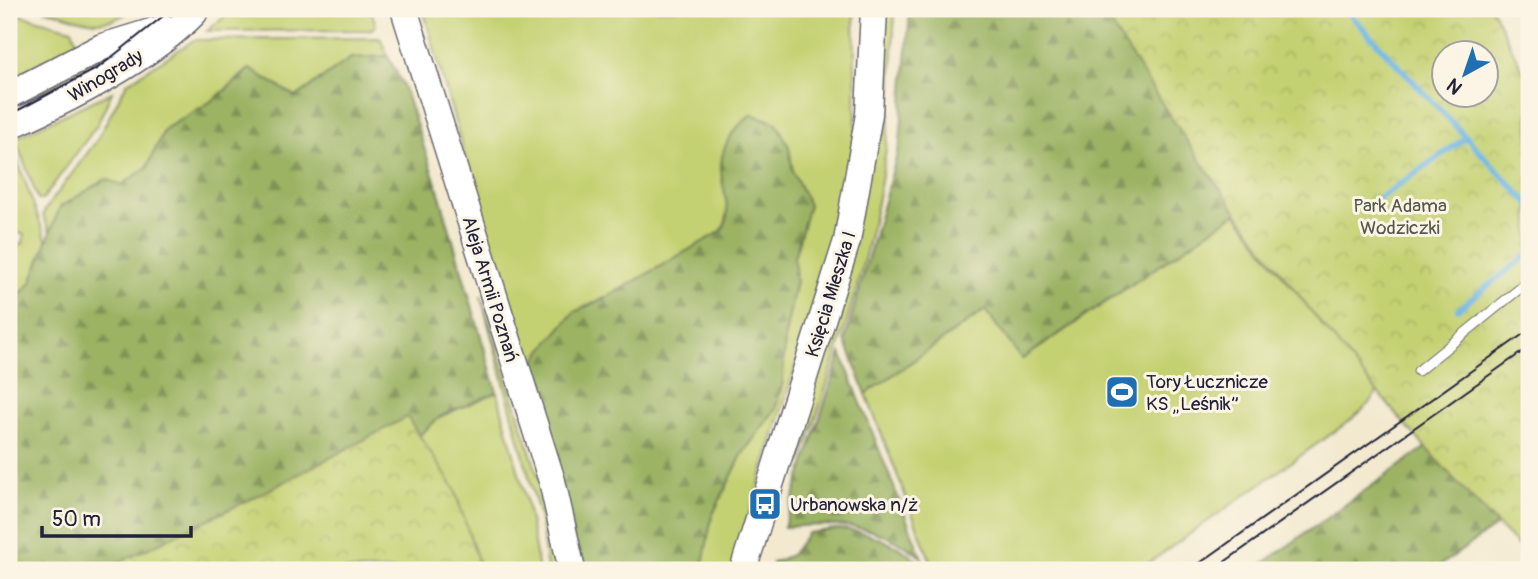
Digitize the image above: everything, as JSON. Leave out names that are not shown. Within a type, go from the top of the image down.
[{"type":"street","name":"Aleja Armii Poznań","points":[[404,9],[552,481],[572,570]]},
{"type":"street","name":"Księcia Mieszka I","points":[[743,570],[852,223],[869,114],[873,9]]},
{"type":"street","name":"Winogrady","points":[[9,96],[91,52],[172,26],[196,11]]},
{"type":"street","name":"Winogrady","points":[[9,126],[107,75],[176,31],[196,11]]},
{"type":"lane","points":[[1418,372],[1529,281]]},
{"type":"green space","points":[[44,9],[132,9],[121,16],[100,22]]},
{"type":"green space","points":[[234,9],[371,9],[376,26],[369,30],[207,31]]},
{"type":"green space","points":[[423,9],[854,9],[856,131],[844,210],[732,570],[579,570],[576,549]]},
{"type":"green space","points":[[884,9],[895,9],[883,169],[868,244],[848,318],[801,463],[807,414]]},
{"type":"green space","points":[[910,9],[1199,9],[1325,329],[1236,213],[1022,359],[985,310],[866,394],[845,340],[900,144]]},
{"type":"green space","name":"Park Adama Wodziczki","points":[[1102,9],[1492,9],[1529,83],[1529,557],[1410,430],[1354,364],[1299,296],[1197,155]]},
{"type":"green space","points":[[9,12],[72,29],[77,43],[9,80]]},
{"type":"green space","points":[[380,38],[388,56],[351,58],[296,97],[249,69],[215,99],[165,129],[147,167],[122,185],[60,207],[50,232],[43,215],[45,210],[97,140],[127,83],[194,40]]},
{"type":"green space","points":[[127,49],[104,66],[9,118],[9,104]]},
{"type":"green space","points":[[388,56],[403,85],[438,189],[497,392],[441,416],[415,439],[213,570],[9,570],[9,305],[31,283],[60,207],[106,179],[122,185],[147,167],[165,129],[215,99],[250,69],[296,97],[351,58]]},
{"type":"green space","points":[[112,92],[97,125],[42,200],[38,199],[15,138]]},
{"type":"green space","points":[[751,114],[777,123],[789,147],[793,172],[809,205],[794,258],[796,281],[785,336],[783,382],[776,408],[742,455],[712,516],[702,570],[586,570],[576,549],[527,376],[543,349],[574,312],[607,297],[721,231],[727,210],[721,175],[724,148],[734,131]]},
{"type":"green space","points":[[10,140],[47,242],[31,283],[19,295],[9,294],[9,243],[23,244],[24,234],[9,232]]},
{"type":"green space","name":"Tory Łucznicze KS „Leśnik”","points":[[1236,213],[1280,272],[1377,390],[1387,380],[1365,408],[1139,570],[934,570],[866,394],[985,310],[1023,359]]},
{"type":"green space","points":[[481,296],[545,498],[561,570],[547,570],[540,518]]},
{"type":"green space","points":[[841,353],[922,558],[905,546],[872,531],[822,525],[784,527]]},
{"type":"green space","points":[[497,392],[526,499],[539,570],[213,570],[415,439],[441,416]]},
{"type":"green space","points":[[407,417],[454,488],[481,570],[103,570],[263,493]]},
{"type":"green space","points":[[1426,447],[1497,525],[1434,570],[1254,570]]},
{"type":"green space","points":[[837,529],[860,532],[886,541],[909,554],[926,570],[771,570],[772,563],[791,555],[808,533]]},
{"type":"waterway","points":[[1345,9],[1529,204]]},
{"type":"waterway","points":[[1364,209],[1467,137]]},
{"type":"waterway","points":[[1458,309],[1529,254]]},
{"type":"waterway","points":[[1525,375],[1529,370]]},
{"type":"tram line","points":[[9,115],[98,68],[172,9]]},
{"type":"tram line","points":[[1190,570],[1529,330]]},
{"type":"tram line","points":[[1213,570],[1529,347]]},
{"type":"place","name":"Tory Łucznicze KS „Leśnik”","points":[[1122,392]]},
{"type":"place","name":"Urbanowska n/ż","points":[[765,504]]}]
